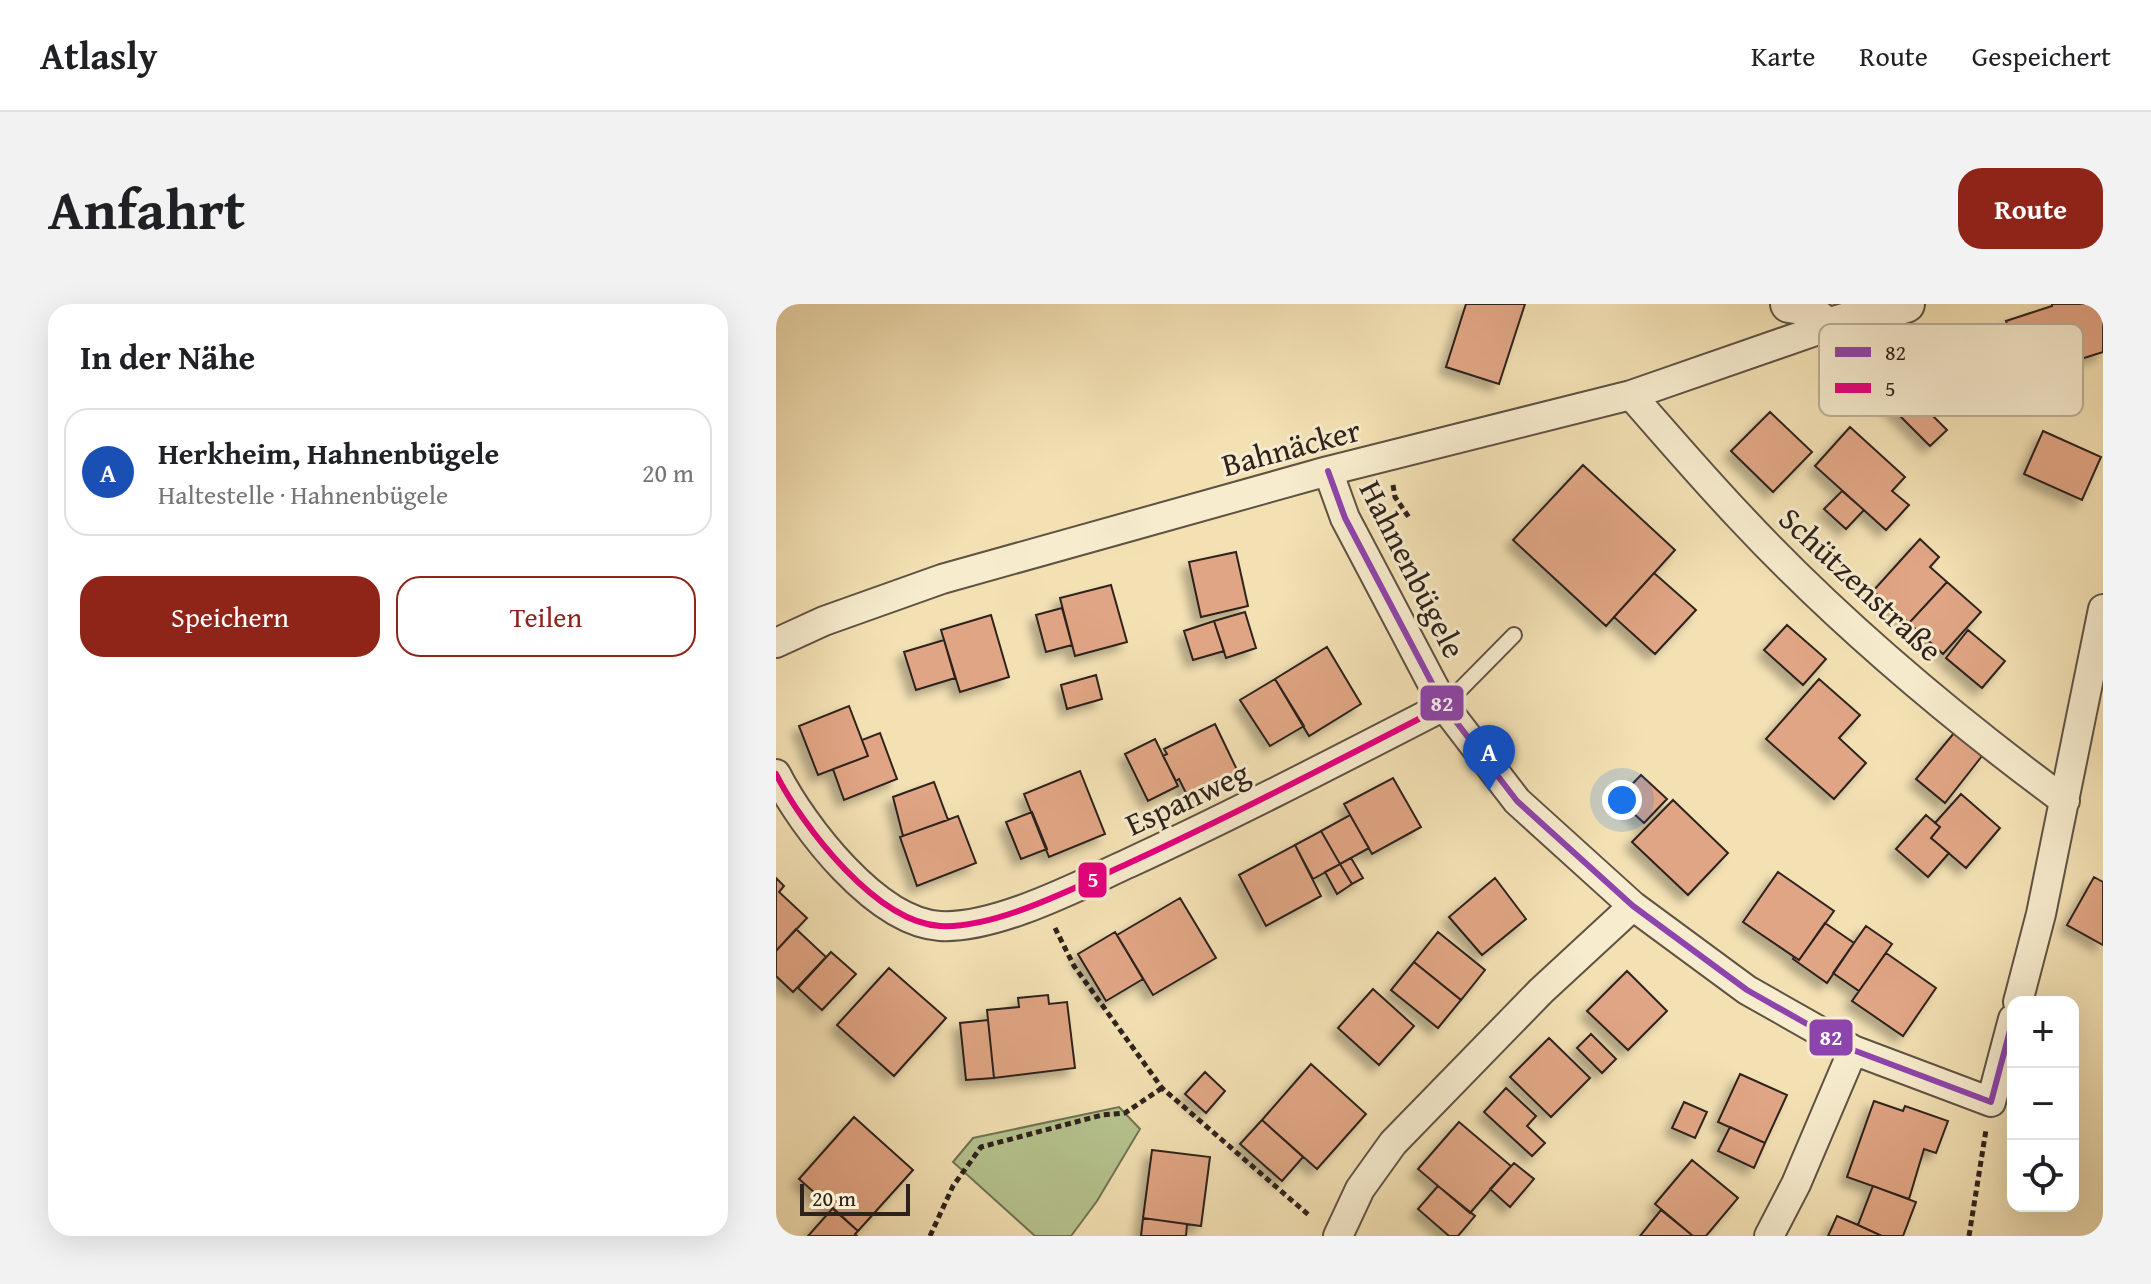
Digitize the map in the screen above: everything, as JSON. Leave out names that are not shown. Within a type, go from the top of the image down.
[{"type":"street","points":[[1789,304],[1802,306],[1823,324]]},
{"type":"street","points":[[1837,324],[1906,304]]},
{"type":"street","name":"Bahnäcker","points":[[776,643],[824,621],[942,579],[1328,471],[1631,395],[1819,330]]},
{"type":"street","name":"Schützenstraße","points":[[1631,395],[1741,518],[1840,615],[1976,735],[2065,801]]},
{"type":"street","name":"Hahnenbügele","points":[[1328,471],[1345,518],[1444,706],[1517,801],[1633,906],[1747,990],[1853,1050],[1991,1102]]},
{"type":"street","points":[[2020,996],[2041,914],[2103,609]]},
{"type":"street","name":"Espanweg","points":[[776,774],[784,790],[847,872],[876,899],[901,915],[938,926],[969,925],[1043,903],[1250,807],[1444,706]]},
{"type":"street","points":[[1330,1231],[1393,1143],[1541,991],[1633,906]]},
{"type":"street","points":[[1991,1102],[2007,1042]]},
{"type":"street","points":[[1769,1236],[1796,1184],[1853,1050]]},
{"type":"lane","points":[[1444,706],[1514,635]]},
{"type":"path","points":[[1043,903],[1074,966],[1162,1088],[1330,1231]]},
{"type":"path","points":[[930,1236],[953,1186],[981,1147],[1102,1115],[1125,1113],[1162,1088]]},
{"type":"path","points":[[1969,1236],[1991,1102]]},
{"type":"path","points":[[776,1229],[784,1236]]},
{"type":"green space","points":[[1119,1107],[1140,1129],[1097,1201],[1071,1236],[1035,1236],[953,1162],[973,1138]]},
{"type":"building","points":[[1466,304],[1525,304],[1499,384],[1446,367]]},
{"type":"building","points":[[2103,304],[2103,352],[2083,358],[2083,324],[2007,324],[2006,321],[2052,306]]},
{"type":"building","points":[[1770,412],[1812,452],[1773,492],[1731,451]]},
{"type":"building","points":[[1900,416],[1933,416],[1947,430],[1930,446]]},
{"type":"building","points":[[1850,427],[1905,477],[1892,491],[1909,505],[1886,530],[1815,466]]},
{"type":"building","points":[[2043,431],[2101,457],[2082,500],[2024,474]]},
{"type":"building","points":[[1583,465],[1675,550],[1606,626],[1513,540]]},
{"type":"building","points":[[1842,491],[1864,510],[1846,529],[1824,509]]},
{"type":"building","points":[[1920,539],[1939,557],[1930,567],[1947,582],[1909,623],[1873,591]]},
{"type":"building","points":[[1236,552],[1248,606],[1201,617],[1189,562]]},
{"type":"building","points":[[1654,573],[1696,610],[1655,654],[1614,617]]},
{"type":"building","points":[[1947,582],[1981,612],[1943,654],[1909,623]]},
{"type":"building","points":[[1111,585],[1127,642],[1075,656],[1060,598]]},
{"type":"building","points":[[1062,608],[1072,645],[1046,652],[1036,615]]},
{"type":"building","points":[[1245,612],[1256,648],[1226,658],[1214,621]]},
{"type":"building","points":[[991,615],[1009,677],[960,692],[941,630]]},
{"type":"building","points":[[1214,621],[1224,651],[1193,660],[1184,631]]},
{"type":"building","points":[[1787,625],[1826,659],[1803,685],[1764,650]]},
{"type":"building","points":[[1968,630],[2005,661],[1982,688],[1946,658]]},
{"type":"building","points":[[944,640],[955,678],[916,690],[904,652]]},
{"type":"building","points":[[1327,647],[1361,704],[1309,736],[1275,679]]},
{"type":"building","points":[[1096,675],[1102,699],[1067,709],[1061,685]]},
{"type":"building","points":[[1275,679],[1304,726],[1270,746],[1240,700]]},
{"type":"building","points":[[1819,679],[1860,715],[1839,738],[1866,763],[1834,799],[1766,739]]},
{"type":"building","points":[[849,706],[868,756],[818,775],[799,726]]},
{"type":"building","points":[[1215,724],[1239,774],[1189,799],[1163,756],[1167,754],[1164,749]]},
{"type":"building","points":[[880,733],[897,779],[844,800],[833,769],[868,756],[862,740]]},
{"type":"building","points":[[1954,733],[1982,756],[1945,803],[1916,779]]},
{"type":"building","points":[[1155,739],[1178,786],[1148,801],[1125,754]]},
{"type":"building","points":[[1080,771],[1105,834],[1049,857],[1024,794]]},
{"type":"building","points":[[1641,775],[1667,799],[1644,823],[1618,799]]},
{"type":"building","points":[[1393,778],[1421,827],[1372,854],[1344,804]]},
{"type":"building","points":[[934,782],[948,820],[903,836],[893,797]]},
{"type":"building","points":[[1961,794],[2000,828],[1966,868],[1931,838],[1940,827],[1935,823]]},
{"type":"building","points":[[1673,800],[1728,853],[1688,895],[1632,842]]},
{"type":"building","points":[[1032,812],[1047,849],[1021,859],[1006,822]]},
{"type":"building","points":[[1350,815],[1369,848],[1340,864],[1321,831]]},
{"type":"building","points":[[1926,815],[1940,827],[1931,838],[1949,853],[1928,877],[1896,849]]},
{"type":"building","points":[[958,816],[976,863],[917,886],[900,837]]},
{"type":"building","points":[[1321,831],[1340,864],[1313,879],[1295,845]]},
{"type":"building","points":[[1295,845],[1321,896],[1266,926],[1239,875]]},
{"type":"building","points":[[1351,858],[1363,878],[1352,884],[1340,864]]},
{"type":"building","points":[[1340,864],[1352,884],[1337,894],[1325,872]]},
{"type":"building","points":[[1778,872],[1834,911],[1799,960],[1743,922]]},
{"type":"building","points":[[2094,877],[2103,882],[2103,945],[2067,925]]},
{"type":"building","points":[[776,878],[784,886],[779,892],[807,918],[776,951]]},
{"type":"building","points":[[1495,878],[1526,919],[1482,955],[1449,917]]},
{"type":"building","points":[[1180,898],[1216,958],[1153,995],[1117,935]]},
{"type":"building","points":[[1825,923],[1854,943],[1827,983],[1793,959],[1799,960]]},
{"type":"building","points":[[1866,926],[1892,944],[1859,991],[1833,973]]},
{"type":"building","points":[[796,929],[826,957],[793,992],[776,976],[776,951]]},
{"type":"building","points":[[1115,932],[1143,979],[1106,1001],[1078,954]]},
{"type":"building","points":[[1438,932],[1485,970],[1461,1000],[1414,962]]},
{"type":"building","points":[[831,952],[856,974],[822,1010],[798,988]]},
{"type":"building","points":[[1886,953],[1936,988],[1903,1036],[1852,1001]]},
{"type":"building","points":[[1414,962],[1461,1000],[1438,1028],[1391,990]]},
{"type":"building","points":[[889,968],[946,1018],[894,1076],[837,1025]]},
{"type":"building","points":[[1627,971],[1667,1011],[1628,1050],[1587,1011]]},
{"type":"building","points":[[1373,989],[1414,1026],[1379,1065],[1338,1028]]},
{"type":"building","points":[[1048,995],[1049,1004],[1067,1002],[1075,1068],[994,1078],[987,1010],[1019,1007],[1018,998]]},
{"type":"building","points":[[988,1020],[994,1078],[966,1080],[960,1023]]},
{"type":"building","points":[[1591,1034],[1616,1059],[1602,1073],[1577,1048]]},
{"type":"building","points":[[1549,1038],[1590,1078],[1551,1117],[1510,1077]]},
{"type":"building","points":[[1311,1064],[1366,1114],[1317,1169],[1262,1120]]},
{"type":"building","points":[[1205,1072],[1225,1091],[1206,1113],[1185,1094]]},
{"type":"building","points":[[1740,1074],[1787,1095],[1765,1143],[1718,1122]]},
{"type":"building","points":[[1506,1088],[1536,1116],[1527,1126],[1545,1143],[1532,1156],[1484,1112]]},
{"type":"building","points":[[1874,1101],[1903,1111],[1905,1106],[1948,1121],[1936,1153],[1924,1149],[1909,1199],[1847,1177]]},
{"type":"building","points":[[1684,1102],[1707,1112],[1695,1138],[1672,1128]]},
{"type":"building","points":[[854,1117],[913,1170],[858,1231],[799,1179]]},
{"type":"building","points":[[1262,1120],[1303,1157],[1282,1181],[1240,1144]]},
{"type":"building","points":[[1459,1122],[1511,1166],[1470,1213],[1418,1169]]},
{"type":"building","points":[[1730,1127],[1765,1143],[1754,1168],[1718,1151]]},
{"type":"building","points":[[1152,1150],[1210,1157],[1201,1226],[1143,1218]]},
{"type":"building","points":[[1692,1160],[1738,1198],[1706,1236],[1693,1236],[1655,1204]]},
{"type":"building","points":[[1514,1163],[1534,1179],[1510,1207],[1490,1189]]},
{"type":"building","points":[[1438,1186],[1475,1216],[1458,1236],[1449,1236],[1418,1209]]},
{"type":"building","points":[[1873,1186],[1916,1202],[1903,1236],[1882,1236],[1858,1225]]},
{"type":"building","points":[[833,1208],[858,1231],[857,1236],[808,1236]]},
{"type":"building","points":[[1661,1210],[1693,1236],[1640,1236]]},
{"type":"building","points":[[1837,1216],[1858,1225],[1882,1236],[1828,1236]]},
{"type":"building","points":[[1143,1218],[1187,1224],[1186,1236],[1141,1236]]},
{"type":"transit line","name":"82","points":[[1328,471],[1345,518],[1444,706],[1517,801],[1633,906],[1747,990],[1853,1050],[1991,1102],[2007,1042]]},
{"type":"transit line","name":"5","points":[[776,774],[804,820],[867,890],[891,908],[916,920],[940,926],[962,925],[1011,913],[1086,883],[1248,806],[1444,706]]},
{"type":"place","name":"Herkheim, Hahnenbügele","points":[[1489,791]]}]
